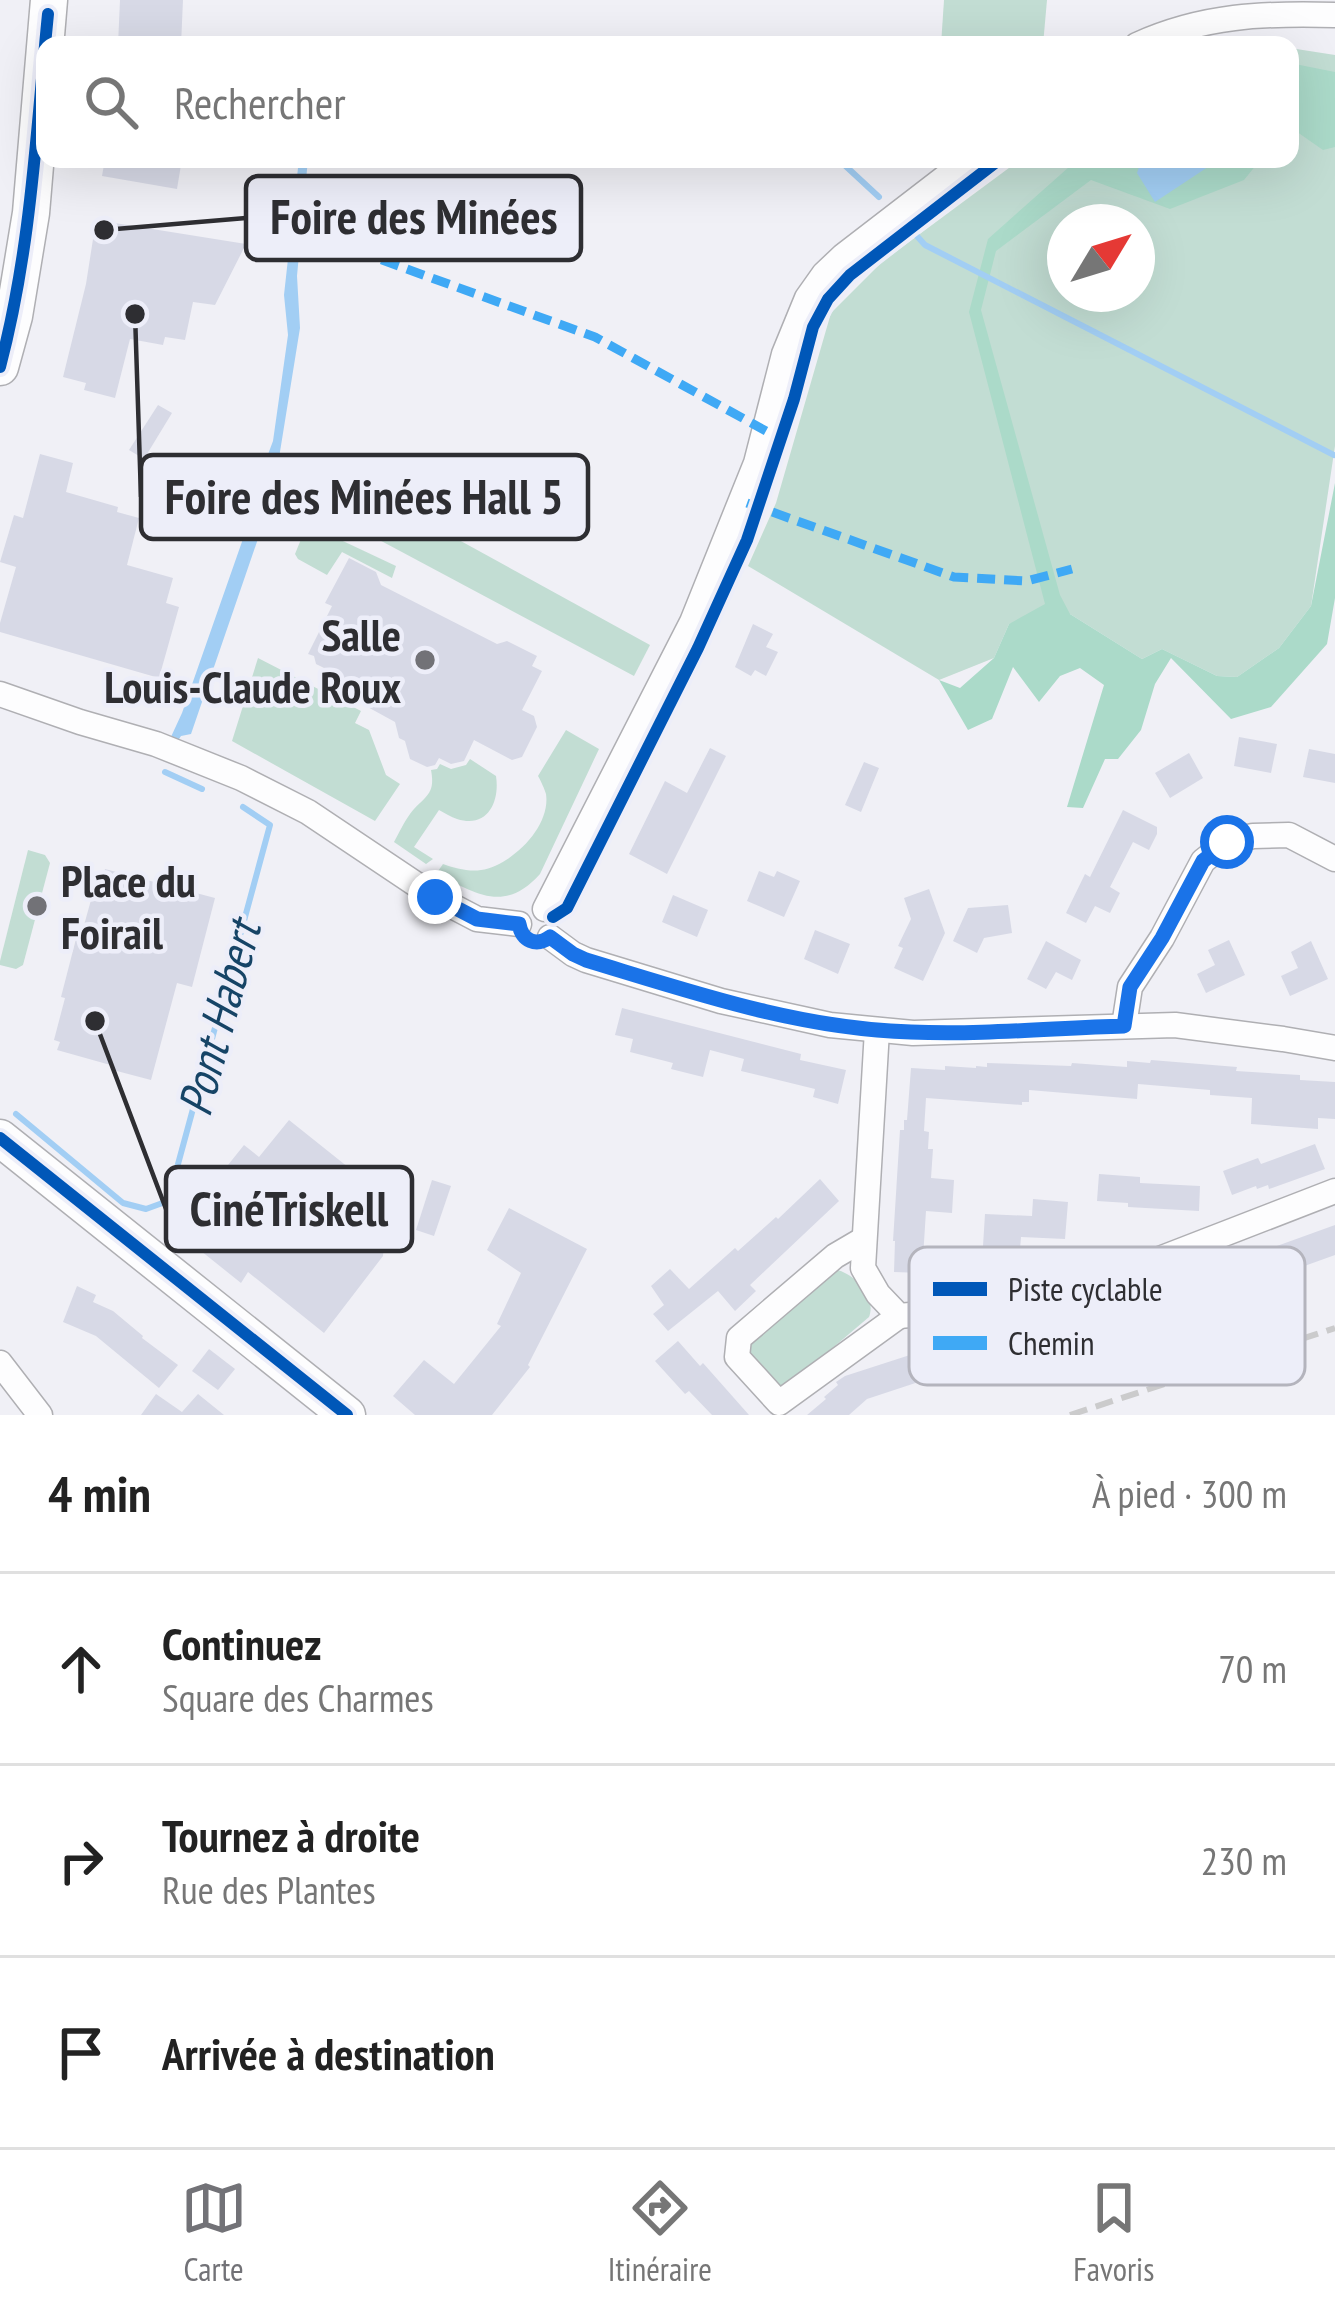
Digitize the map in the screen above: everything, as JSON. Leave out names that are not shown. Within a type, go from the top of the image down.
[{"type":"main road","points":[[0,291],[27,82],[26,0]]},
{"type":"main road","points":[[46,36],[49,0]]},
{"type":"main road","points":[[0,367],[14,316],[36,154]]},
{"type":"main road","points":[[0,1138],[347,1415]]},
{"type":"street","points":[[1159,36],[1232,16],[1335,16]]},
{"type":"street","points":[[545,909],[692,622],[748,485],[790,338],[808,298],[824,274],[854,247],[957,168]]},
{"type":"street","points":[[0,694],[156,743],[241,778],[308,812],[435,897],[477,919],[519,924]]},
{"type":"street","points":[[1124,1026],[1130,987],[1203,861],[1227,842],[1289,836],[1335,859]]},
{"type":"street","points":[[545,909],[527,909],[519,924],[530,941],[550,937]]},
{"type":"street","points":[[545,909],[554,922],[550,937]]},
{"type":"street","points":[[550,937],[586,960],[721,1001],[830,1024],[913,1033],[1203,1027],[1335,1048]]},
{"type":"street","points":[[877,1030],[863,1268],[899,1316]]},
{"type":"street","points":[[1190,1247],[1335,1191]]},
{"type":"street","points":[[864,1239],[835,1256],[739,1338],[737,1357],[779,1403],[899,1316],[909,1315]]},
{"type":"street","points":[[0,1363],[40,1415]]},
{"type":"green space","points":[[944,0],[1047,0],[1044,36],[942,36]]},
{"type":"green space","points":[[1299,49],[1335,55],[1335,446],[1311,606],[1279,648],[1237,677],[1217,676],[1162,649],[1142,659],[1070,614],[1009,624],[994,658],[939,680],[748,566],[776,503],[831,313],[882,262],[1009,168],[1299,168]]},
{"type":"green space","points":[[1299,65],[1335,72],[1335,147],[1323,150],[1299,133]]},
{"type":"green space","points":[[1068,168],[1254,168],[1244,180],[1170,209],[1091,180],[1059,204],[1047,204],[1047,213],[996,251],[981,310],[1060,595],[1070,614],[1142,659],[1162,649],[1217,676],[1237,677],[1279,648],[1311,606],[1335,483],[1335,598],[1327,644],[1271,707],[1231,719],[1171,658],[1155,684],[1141,730],[1118,759],[1105,759],[1083,808],[1067,807],[1104,685],[1080,668],[1060,676],[1039,702],[1013,667],[992,719],[968,730],[939,680],[960,688],[994,658],[1009,624],[1045,604],[969,312],[988,239]]},
{"type":"green space","points":[[326,467],[650,645],[634,676],[312,504]]},
{"type":"green space","points":[[306,527],[396,566],[392,578],[342,552],[327,575],[298,559],[295,554]]},
{"type":"green space","points":[[258,658],[361,711],[355,723],[369,730],[386,775],[400,784],[375,821],[232,741]]},
{"type":"green space","points":[[566,730],[599,749],[540,874],[514,894],[502,897],[477,893],[436,874],[443,864],[472,870],[493,867],[527,842],[546,807],[538,776]]},
{"type":"green space","points":[[470,759],[496,776],[494,803],[477,820],[457,819],[439,810],[414,847],[433,859],[426,864],[394,842],[430,791],[431,770],[440,764],[451,769],[466,765]]},
{"type":"green space","points":[[28,850],[45,855],[50,863],[23,965],[16,969],[0,961]]},
{"type":"green space","points":[[834,1269],[862,1287],[870,1301],[869,1317],[789,1385],[773,1385],[748,1358],[748,1341]]},
{"type":"water","points":[[298,168],[307,168],[297,276],[300,328],[273,495],[191,734],[177,742],[170,739],[251,516],[260,454],[267,457],[273,441],[288,335],[284,295]]},
{"type":"water","points":[[1139,168],[1206,168],[1155,202],[1137,173]]},
{"type":"building","points":[[120,0],[183,0],[181,36],[118,36]]},
{"type":"building","points":[[103,168],[180,168],[177,189],[102,176]]},
{"type":"building","points":[[96,220],[246,244],[215,305],[193,302],[185,340],[165,337],[163,345],[130,339],[115,398],[84,390],[86,383],[63,377]]},
{"type":"building","points":[[158,405],[172,413],[144,459],[129,450]]},
{"type":"building","points":[[40,454],[73,463],[66,492],[139,518],[127,565],[173,578],[166,603],[179,607],[159,678],[0,632],[16,567],[0,562],[14,515],[23,518]]},
{"type":"building","name":"Salle Louis-Claude Roux","points":[[349,558],[376,572],[381,585],[497,644],[507,641],[537,656],[532,666],[542,671],[522,710],[534,716],[537,727],[522,757],[512,760],[474,740],[464,761],[451,764],[439,758],[427,767],[410,759],[395,722],[322,682],[328,670],[308,654],[332,606],[325,603]]},
{"type":"building","points":[[753,624],[773,634],[766,647],[778,652],[766,676],[755,670],[751,676],[735,667]]},
{"type":"building","points":[[1239,737],[1277,744],[1271,773],[1234,766]]},
{"type":"building","points":[[710,748],[726,756],[667,874],[629,854],[665,781],[687,793]]},
{"type":"building","points":[[1309,749],[1335,754],[1335,783],[1303,777]]},
{"type":"building","points":[[1189,753],[1203,778],[1170,798],[1155,773]]},
{"type":"building","points":[[864,762],[879,768],[861,812],[845,805]]},
{"type":"building","points":[[1123,810],[1157,827],[1157,834],[1149,850],[1133,842],[1110,887],[1120,893],[1110,913],[1095,906],[1086,923],[1066,913]]},
{"type":"building","points":[[105,869],[215,898],[192,987],[177,983],[151,1080],[57,1050],[60,1042],[54,1040],[77,935],[81,936],[91,900],[97,901]]},
{"type":"building","points":[[759,871],[774,877],[777,871],[800,881],[784,917],[747,901]]},
{"type":"building","points":[[929,889],[945,933],[923,981],[894,968],[911,919],[904,898]]},
{"type":"building","points":[[673,895],[708,910],[697,937],[662,922]]},
{"type":"building","points":[[1008,905],[1012,933],[984,938],[977,953],[953,941],[968,908]]},
{"type":"building","points":[[815,930],[850,944],[838,974],[804,959]]},
{"type":"building","points":[[1229,940],[1245,975],[1206,993],[1197,974],[1215,965],[1208,950]]},
{"type":"building","points":[[1046,941],[1081,960],[1072,980],[1056,972],[1046,989],[1027,979]]},
{"type":"building","points":[[1311,941],[1328,979],[1290,996],[1281,976],[1298,968],[1291,952]]},
{"type":"building","points":[[622,1008],[846,1070],[838,1104],[813,1097],[815,1089],[741,1071],[744,1059],[710,1050],[703,1077],[630,1052],[633,1039],[615,1035]]},
{"type":"building","points":[[1150,1063],[1237,1067],[1236,1071],[1335,1082],[1335,1119],[1318,1118],[1318,1129],[1251,1124],[1252,1098],[1138,1084],[1137,1099],[1029,1090],[1029,1102],[1022,1105],[926,1098],[924,1131],[929,1132],[928,1149],[933,1149],[931,1178],[954,1180],[952,1213],[926,1211],[924,1247],[909,1247],[909,1273],[894,1272],[900,1130],[907,1120],[911,1068]]},
{"type":"building","points":[[289,1120],[388,1199],[383,1256],[324,1333],[248,1272],[241,1283],[191,1243],[197,1235],[191,1222],[196,1205],[244,1145],[259,1157]]},
{"type":"building","points":[[1315,1144],[1325,1169],[1269,1189],[1268,1185],[1256,1186],[1232,1195],[1223,1171],[1258,1158],[1261,1164]]},
{"type":"building","points":[[1099,1174],[1140,1177],[1140,1183],[1200,1186],[1199,1211],[1097,1201]]},
{"type":"building","points":[[820,1179],[839,1201],[750,1285],[756,1291],[735,1311],[718,1291],[668,1331],[653,1314],[664,1305],[651,1286],[670,1269],[689,1289],[735,1248],[738,1251],[778,1219]]},
{"type":"building","points":[[432,1180],[451,1186],[434,1236],[416,1230]]},
{"type":"building","points":[[1033,1199],[1068,1202],[1065,1239],[1021,1237],[1020,1247],[983,1246],[985,1214],[1032,1216]]},
{"type":"building","points":[[509,1208],[587,1249],[530,1367],[492,1415],[415,1415],[393,1396],[424,1360],[454,1384],[501,1326],[497,1324],[521,1273],[487,1250]]},
{"type":"building","points":[[1335,1225],[1335,1255],[1305,1266],[1305,1247],[1274,1247]]},
{"type":"building","points":[[77,1286],[96,1295],[93,1302],[113,1311],[178,1365],[159,1388],[96,1336],[63,1322]]},
{"type":"building","points":[[678,1341],[749,1415],[712,1415],[689,1391],[685,1394],[655,1361]]},
{"type":"building","points":[[209,1349],[235,1369],[218,1390],[192,1371]]},
{"type":"building","points":[[909,1355],[909,1385],[867,1399],[849,1415],[807,1415],[845,1376]]},
{"type":"building","points":[[156,1394],[182,1412],[198,1394],[224,1415],[141,1415]]},
{"type":"waterway","points":[[848,168],[879,197]]},
{"type":"waterway","points":[[916,235],[925,245],[1334,455]]},
{"type":"waterway","name":"Pont Habert","points":[[165,772],[202,789]]},
{"type":"waterway","name":"Pont Habert","points":[[16,1114],[123,1203],[146,1209],[168,1201],[270,825],[243,807]]},
{"type":"railway","points":[[1305,1338],[1335,1328]]},
{"type":"railway","points":[[1070,1415],[1161,1385]]},
{"type":"marked path","points":[[253,219],[310,234],[595,337],[766,431]]},
{"type":"marked path","points":[[747,503],[954,577],[1027,581],[1072,569]]},
{"type":"cycle path","points":[[46,36],[48,14]]},
{"type":"cycle path","points":[[0,367],[26,235],[36,147]]},
{"type":"cycle path","points":[[553,917],[567,908],[747,540],[813,327],[828,299],[850,275],[988,168]]},
{"type":"cycle path","points":[[0,1138],[347,1415]]},
{"type":"place","name":"Foire des Minées","points":[[104,230]]},
{"type":"place","name":"Foire des Minées Hall 5","points":[[135,314]]},
{"type":"place","name":"Salle Louis-Claude Roux","points":[[425,660]]},
{"type":"place","name":"Place du Foirail","points":[[37,906]]},
{"type":"place","name":"CinéTriskell","points":[[95,1021]]},
{"type":"route","points":[[435,897],[477,919],[519,924],[530,941],[550,937],[586,960],[783,1016],[913,1033],[1124,1026],[1130,987],[1203,861],[1227,842]]}]
